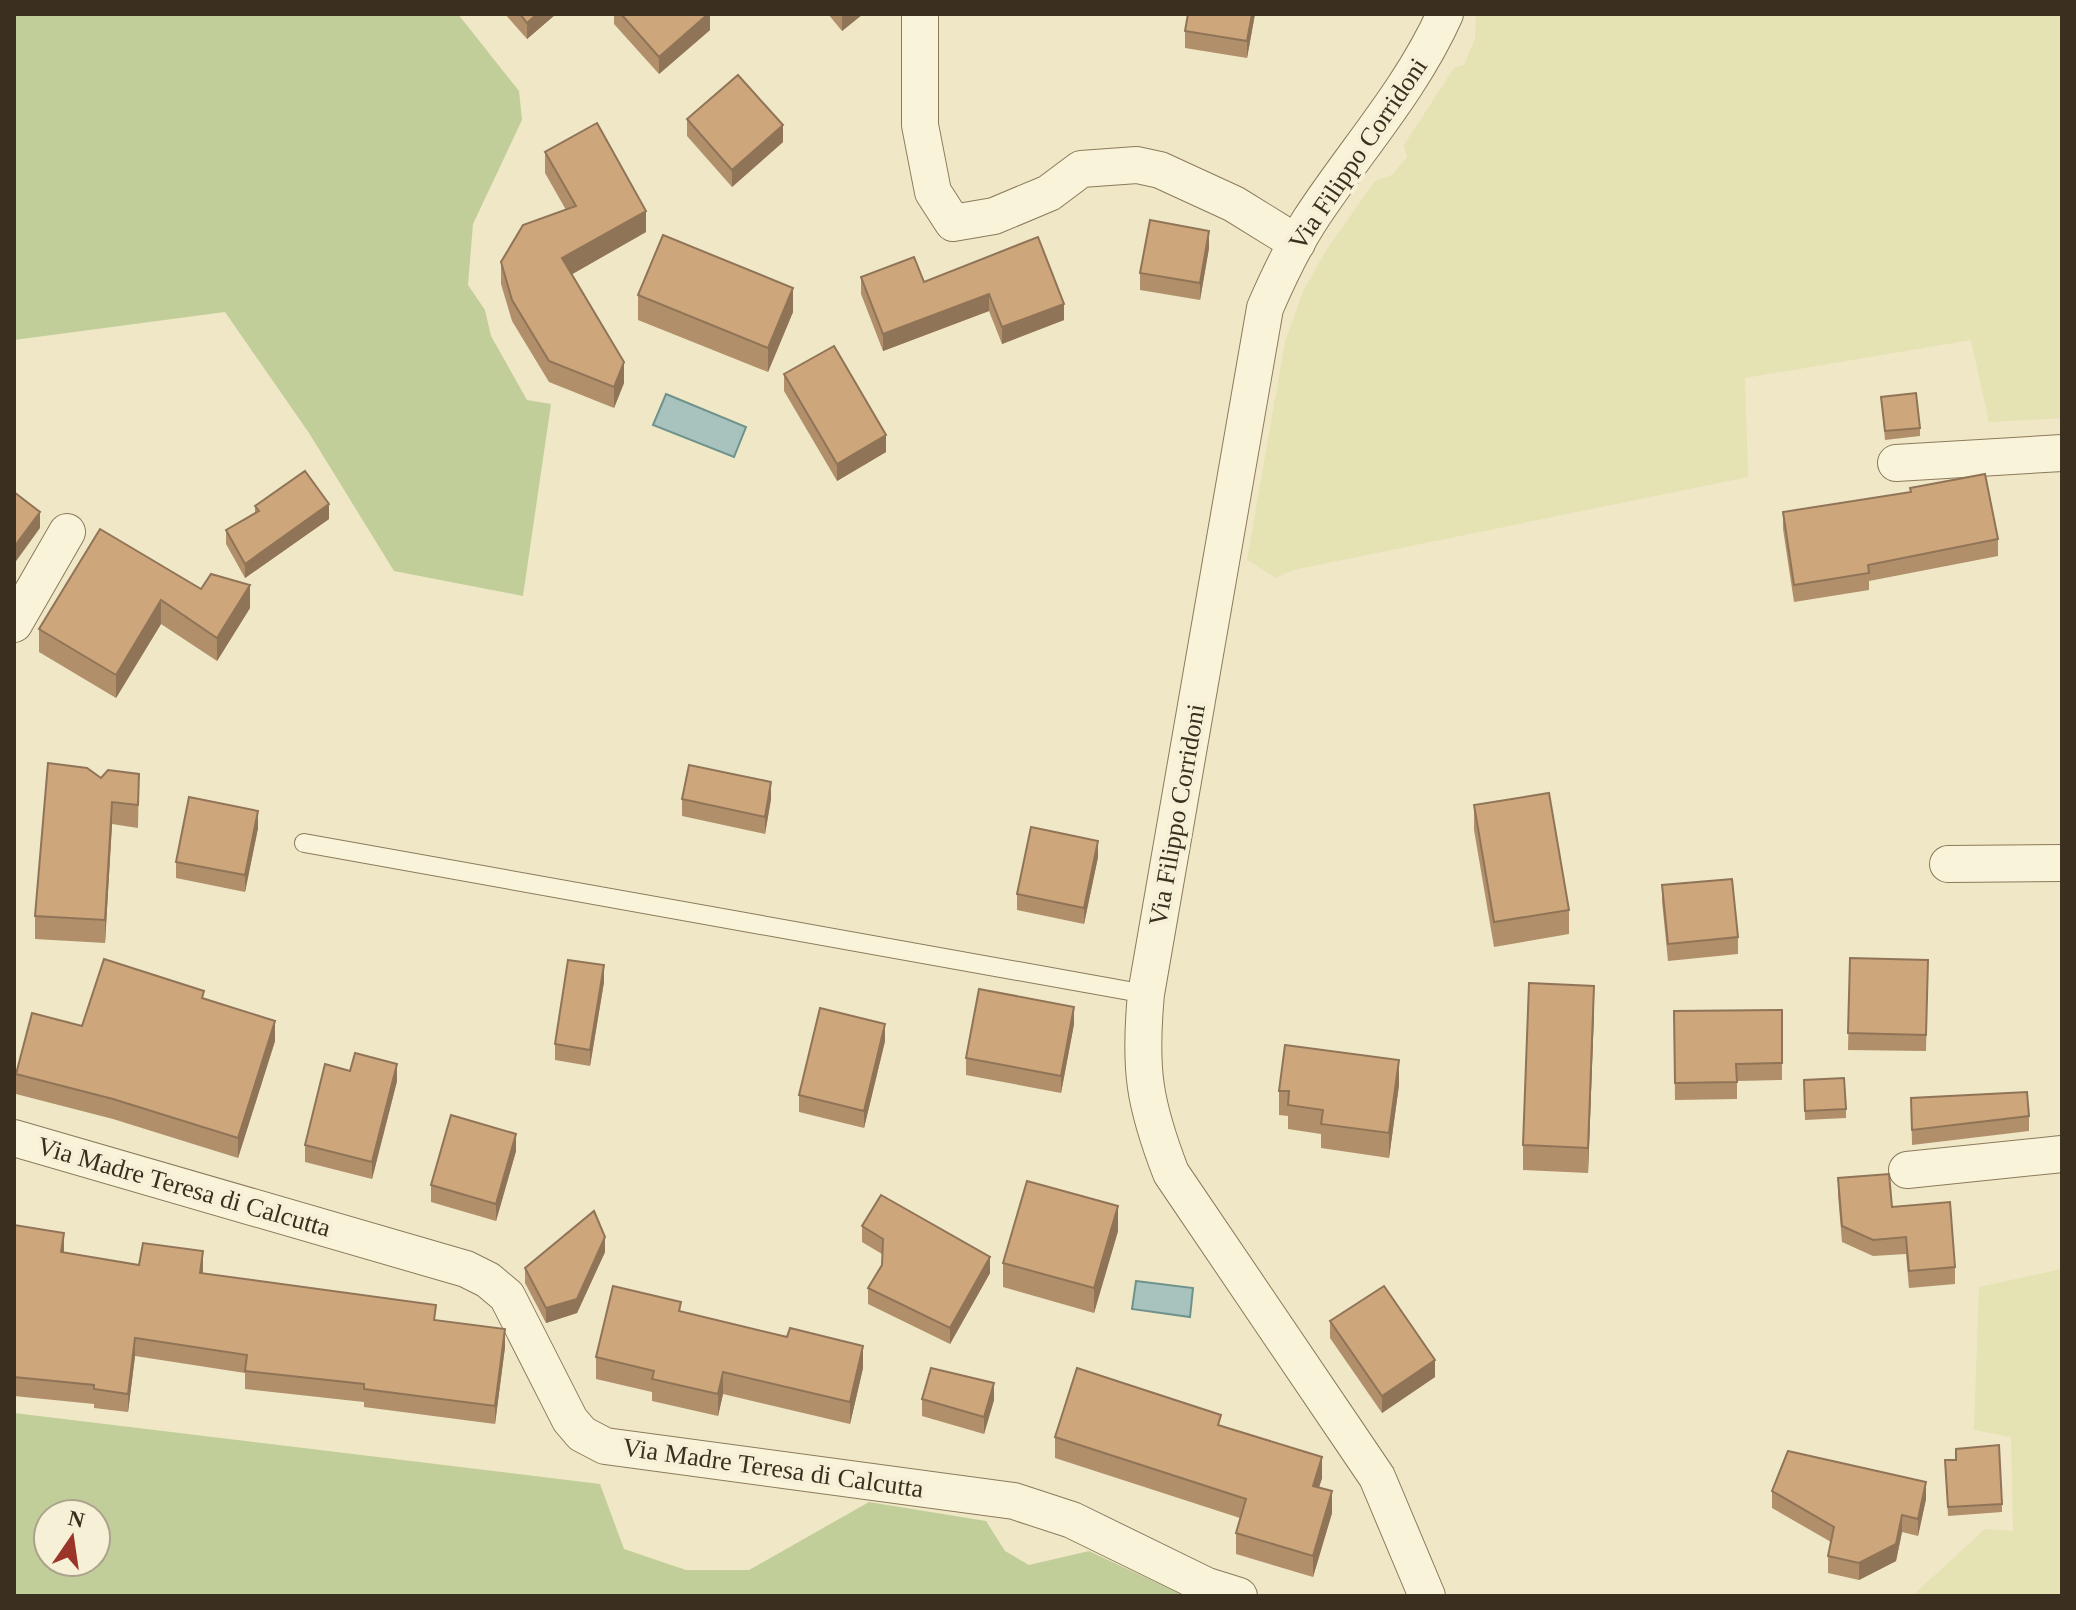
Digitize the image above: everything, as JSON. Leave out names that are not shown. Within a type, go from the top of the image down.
[{"type":"street","points":[[920,14],[920,125],[933,192],[953,223],[994,216],[1049,193],[1081,169],[1137,165],[1160,170],[1234,204],[1297,243]]},
{"type":"street","name":"Via Filippo Corridoni","points":[[1427,1596],[1377,1477],[1171,1173],[1149,1116],[1141,1050],[1146,994],[1265,308],[1297,243],[1420,66],[1445,14]]},
{"type":"street","points":[[1896,463],[2062,453]]},
{"type":"street","points":[[14,624],[67,532]]},
{"type":"street","points":[[1948,864],[2062,863]]},
{"type":"street","name":"Via Madre Teresa di Calcutta","points":[[14,1138],[466,1269],[488,1280],[507,1296],[570,1420],[582,1434],[605,1446],[1014,1501],[1072,1520],[1207,1586],[1239,1596]]},
{"type":"street","points":[[1907,1170],[2062,1154]]},
{"type":"lane","points":[[304,843],[1146,994]]},
{"type":"shaded area","points":[[1476,14],[2062,14],[2062,418],[1989,422],[1971,340],[1745,378],[1748,477],[1293,570],[1276,578],[1247,560],[1285,342],[1303,291],[1327,249],[1375,181],[1392,175],[1407,157],[1404,145],[1454,68],[1464,65],[1475,39]]},
{"type":"shaded area","points":[[2062,1269],[2062,1596],[1912,1596],[1985,1529],[2013,1531],[2011,1437],[1974,1430],[1979,1287]]},
{"type":"green space","points":[[14,14],[458,14],[519,91],[522,120],[473,224],[468,285],[485,310],[491,336],[527,400],[551,404],[523,596],[394,571],[309,433],[225,312],[14,340]]},
{"type":"green space","points":[[14,1413],[600,1484],[624,1549],[686,1570],[749,1570],[869,1502],[986,1521],[1005,1551],[1029,1565],[1089,1551],[1185,1596],[14,1596]]},
{"type":"water","points":[[666,394],[746,427],[734,457],[653,425]]},
{"type":"water","points":[[1136,1281],[1193,1288],[1190,1317],[1132,1309]]},
{"type":"building","points":[[520,14],[537,14],[527,23]]},
{"type":"building","points":[[621,14],[708,14],[659,57]]},
{"type":"building","points":[[1188,14],[1252,14],[1247,41],[1185,31]]},
{"type":"building","points":[[738,75],[783,125],[732,170],[687,119]]},
{"type":"building","points":[[597,123],[646,211],[562,258],[624,362],[614,387],[549,361],[512,300],[501,262],[523,225],[576,206],[545,152]]},
{"type":"building","points":[[1150,220],[1209,231],[1200,283],[1140,273]]},
{"type":"building","points":[[663,235],[793,288],[768,348],[638,295]]},
{"type":"building","points":[[1038,237],[1064,304],[1002,327],[989,294],[883,334],[861,277],[914,257],[924,282]]},
{"type":"building","points":[[834,346],[886,435],[837,464],[784,374]]},
{"type":"building","points":[[1916,393],[1920,428],[1885,431],[1881,397]]},
{"type":"building","points":[[305,471],[329,504],[245,564],[226,530],[259,511],[255,506]]},
{"type":"building","points":[[1985,474],[1998,539],[1868,565],[1869,573],[1794,585],[1783,512],[1911,492],[1910,488]]},
{"type":"building","points":[[14,492],[40,512],[14,547]]},
{"type":"building","points":[[100,529],[201,589],[211,574],[250,585],[217,638],[161,600],[116,675],[39,629]]},
{"type":"building","points":[[48,763],[87,768],[101,778],[108,770],[139,774],[138,805],[112,802],[105,920],[35,916]]},
{"type":"building","points":[[689,765],[771,782],[765,817],[682,799]]},
{"type":"building","points":[[1549,793],[1569,910],[1494,922],[1474,805]]},
{"type":"building","points":[[189,797],[258,811],[245,875],[176,862]]},
{"type":"building","points":[[1031,827],[1098,841],[1084,908],[1017,894]]},
{"type":"building","points":[[1732,879],[1738,937],[1668,944],[1662,885]]},
{"type":"building","points":[[1850,958],[1928,960],[1926,1035],[1848,1033]]},
{"type":"building","points":[[104,959],[204,991],[202,998],[275,1021],[238,1138],[113,1099],[16,1074],[32,1013],[82,1026]]},
{"type":"building","points":[[568,960],[604,965],[590,1050],[555,1044]]},
{"type":"building","points":[[1529,983],[1594,986],[1588,1148],[1523,1145]]},
{"type":"building","points":[[979,989],[1074,1007],[1061,1076],[966,1058]]},
{"type":"building","points":[[820,1008],[885,1024],[864,1111],[799,1095]]},
{"type":"building","points":[[1782,1010],[1782,1063],[1736,1064],[1737,1082],[1675,1083],[1674,1011]]},
{"type":"building","points":[[1285,1045],[1399,1060],[1389,1133],[1321,1124],[1323,1110],[1288,1105],[1289,1091],[1279,1091]]},
{"type":"building","points":[[355,1053],[397,1064],[372,1162],[305,1145],[325,1064],[350,1071]]},
{"type":"building","points":[[1844,1078],[1846,1109],[1805,1111],[1804,1080]]},
{"type":"building","points":[[2027,1092],[2029,1116],[1912,1130],[1911,1098]]},
{"type":"building","points":[[451,1115],[516,1134],[496,1204],[431,1185]]},
{"type":"building","points":[[1889,1174],[1892,1207],[1950,1202],[1955,1267],[1909,1271],[1906,1237],[1873,1240],[1842,1226],[1838,1178]]},
{"type":"building","points":[[1027,1181],[1118,1206],[1094,1288],[1003,1263]]},
{"type":"building","points":[[881,1195],[990,1257],[950,1328],[868,1288],[882,1265],[883,1239],[862,1226]]},
{"type":"building","points":[[594,1211],[605,1237],[577,1299],[546,1308],[525,1268]]},
{"type":"building","points":[[14,1225],[64,1233],[61,1252],[139,1265],[143,1243],[203,1251],[200,1273],[436,1305],[434,1320],[505,1329],[495,1406],[364,1389],[364,1384],[245,1371],[247,1355],[135,1338],[128,1394],[94,1389],[94,1385],[14,1377]]},
{"type":"building","points":[[613,1286],[681,1302],[679,1311],[787,1337],[790,1328],[863,1346],[850,1402],[723,1372],[718,1394],[652,1379],[654,1371],[596,1357]]},
{"type":"building","points":[[1384,1286],[1435,1360],[1382,1396],[1330,1321]]},
{"type":"building","points":[[931,1368],[994,1383],[984,1417],[922,1399]]},
{"type":"building","points":[[1077,1368],[1221,1415],[1218,1425],[1322,1457],[1313,1486],[1332,1491],[1313,1556],[1236,1533],[1246,1499],[1055,1437]]},
{"type":"building","points":[[1999,1445],[2002,1504],[1948,1507],[1945,1460],[1956,1460],[1956,1449]]},
{"type":"building","points":[[1788,1451],[1926,1482],[1918,1519],[1902,1515],[1896,1544],[1859,1563],[1828,1556],[1834,1527],[1772,1491]]}]
